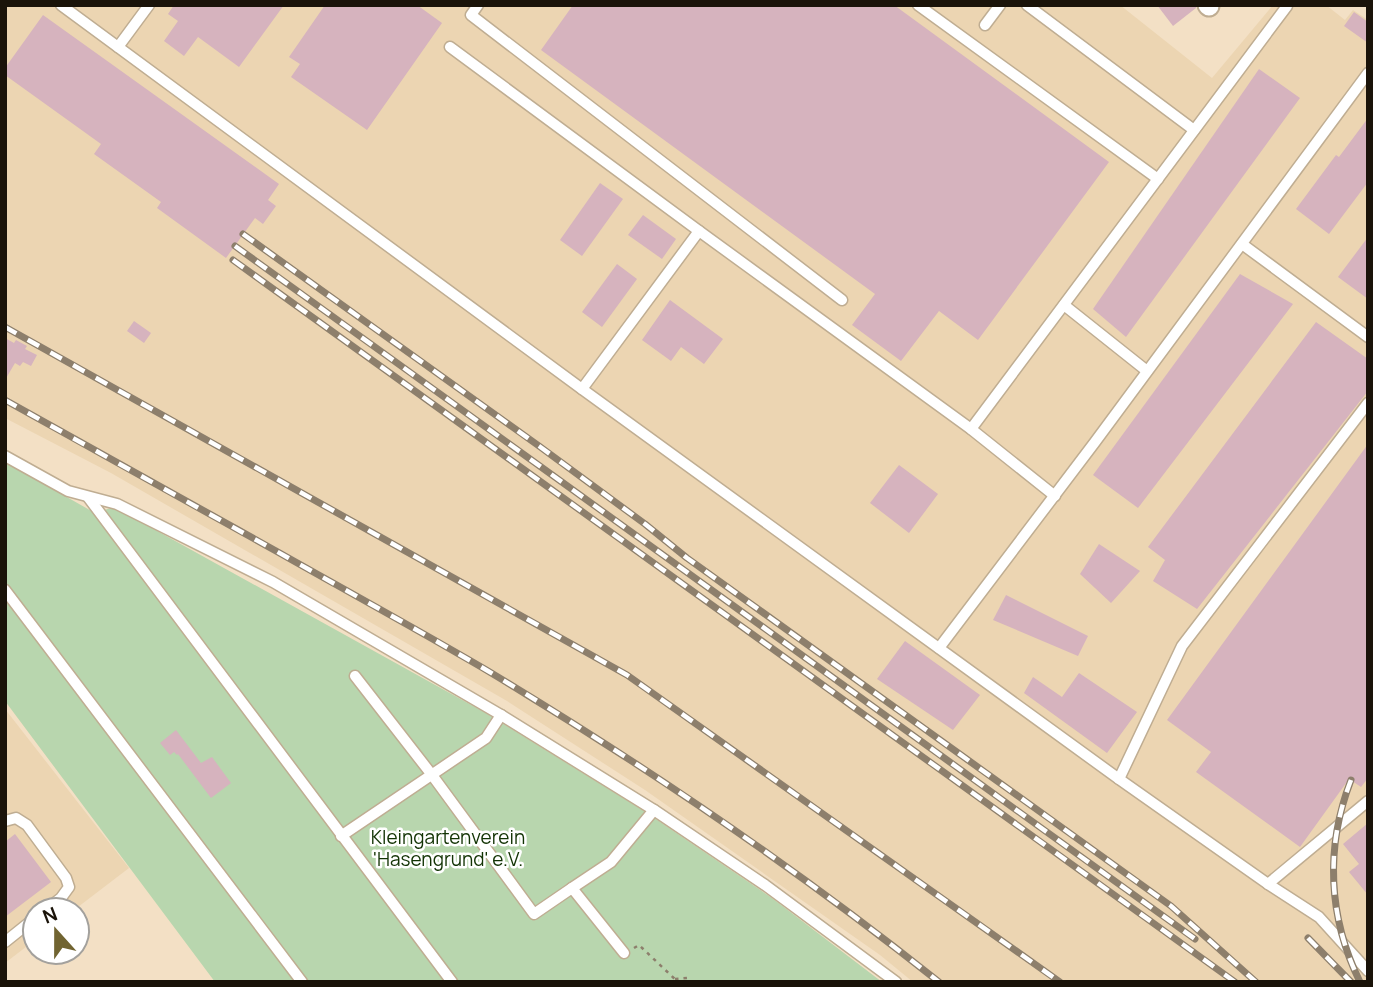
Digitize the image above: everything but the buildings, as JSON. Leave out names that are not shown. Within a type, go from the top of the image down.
[{"type":"lane","points":[[61,5],[582,389],[1119,779],[1319,917],[1368,971]]},
{"type":"lane","points":[[118,47],[149,5]]},
{"type":"lane","points":[[478,5],[471,15],[842,300]]},
{"type":"lane","points":[[918,5],[1158,179]]},
{"type":"lane","points":[[985,25],[1000,5]]},
{"type":"lane","points":[[1027,5],[1194,130]]},
{"type":"lane","points":[[971,429],[1287,6]]},
{"type":"lane","points":[[450,47],[971,429],[1055,496]]},
{"type":"lane","points":[[939,648],[1368,73]]},
{"type":"lane","points":[[582,389],[699,231]]},
{"type":"lane","points":[[1242,244],[1368,337]]},
{"type":"lane","points":[[1064,304],[1147,371]]},
{"type":"lane","points":[[1119,779],[1182,646],[1368,403]]},
{"type":"lane","points":[[5,456],[68,491],[117,504],[273,582],[501,715],[654,810],[765,885],[896,982]]},
{"type":"lane","points":[[88,497],[452,982]]},
{"type":"lane","points":[[5,590],[302,982]]},
{"type":"lane","points":[[355,676],[534,914],[611,862],[654,810]]},
{"type":"lane","points":[[341,836],[486,738],[501,715]]},
{"type":"lane","points":[[1268,884],[1368,802]]},
{"type":"lane","points":[[5,821],[16,818],[27,825],[66,878],[69,887],[62,896]]},
{"type":"lane","points":[[572,888],[625,953]]},
{"type":"lane","points":[[5,942],[21,929]]},
{"type":"path","points":[[625,953],[639,945],[676,980],[687,978]]},
{"type":"shaded area","points":[[5,5],[1120,5],[1212,78],[1273,5],[1326,5],[1345,20],[1353,10],[1368,20],[1368,982],[913,982],[880,955],[645,790],[507,701],[111,473],[5,418]]},
{"type":"shaded area","points":[[5,709],[129,868],[91,897],[21,896],[21,951],[5,963]]},
{"type":"green space","name":"Kleingartenverein 'Hasengrund' e.V.","points":[[5,462],[95,513],[114,507],[484,712],[644,811],[772,898],[882,982],[215,982],[5,701]]},
{"type":"railway","points":[[243,234],[1171,906],[1256,982]]},
{"type":"railway","points":[[235,246],[1195,939]]},
{"type":"railway","points":[[233,260],[1235,982]]},
{"type":"railway","points":[[5,327],[627,675],[1060,982]]},
{"type":"railway","points":[[5,400],[409,626],[546,707],[775,858],[939,982]]},
{"type":"railway","points":[[1351,780],[1337,831],[1334,882],[1341,932],[1360,982]]},
{"type":"railway","points":[[1308,938],[1351,982]]}]
